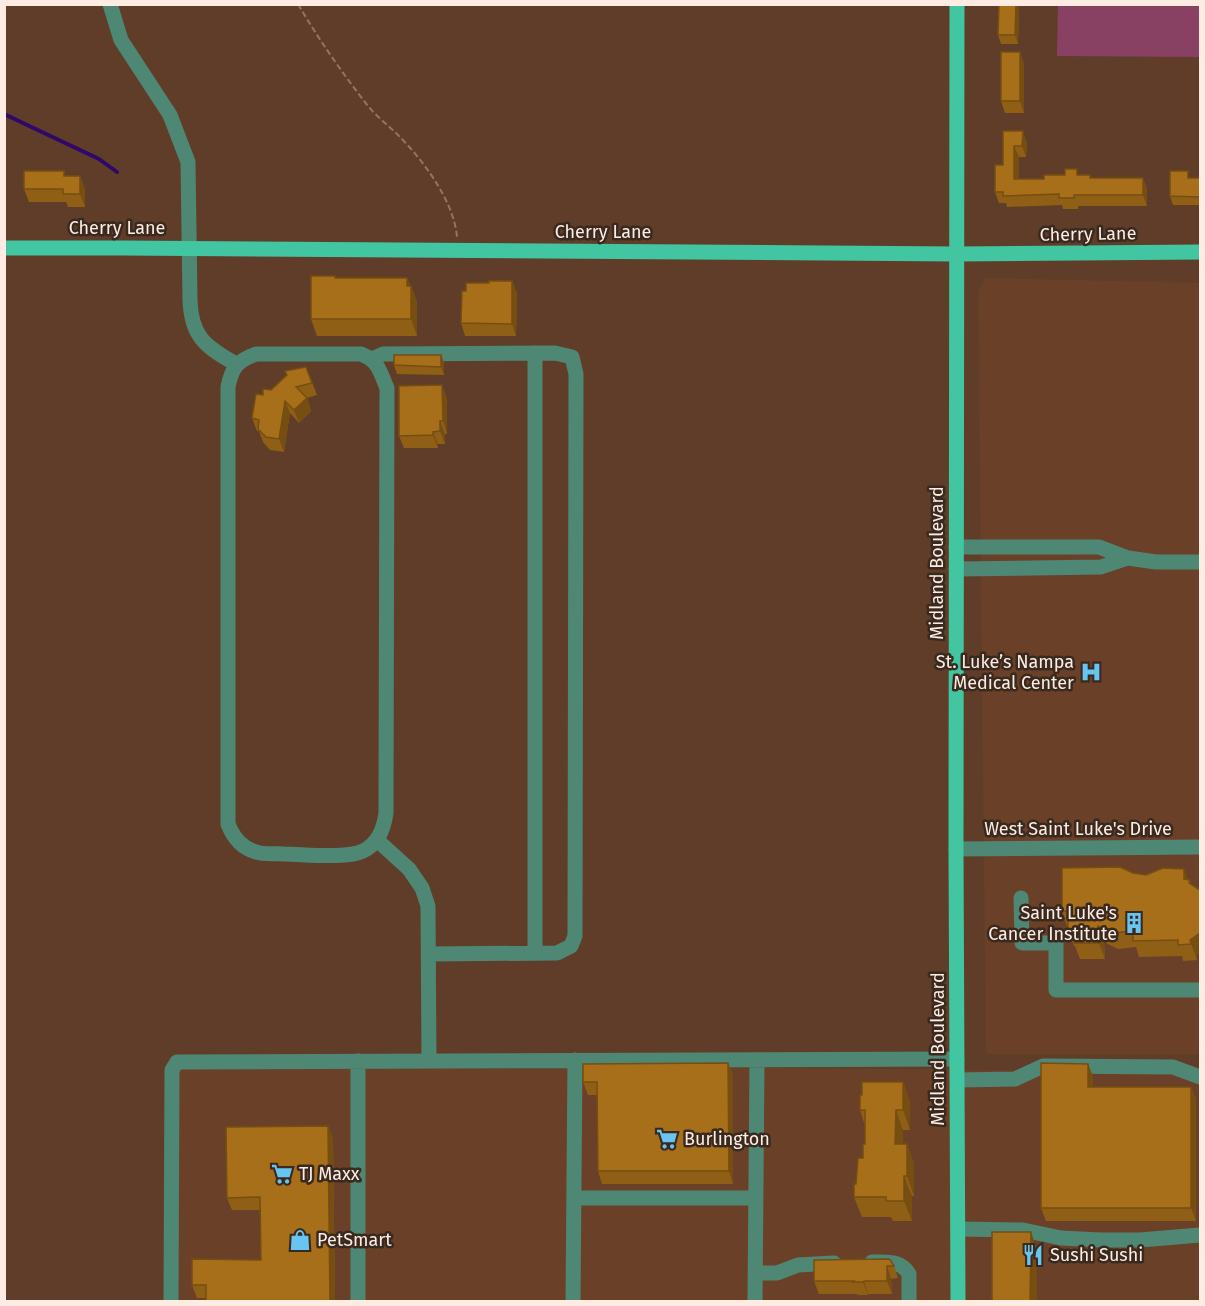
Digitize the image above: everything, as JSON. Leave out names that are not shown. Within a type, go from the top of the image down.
[{"type":"main road","name":"Midland Boulevard","points":[[957,4],[958,1302]]},
{"type":"main road","name":"Cherry Lane","points":[[4,248],[956,254],[1200,252]]},
{"type":"street","points":[[110,4],[121,40],[170,114],[188,162],[190,309],[193,325],[202,340],[236,364]]},
{"type":"street","points":[[372,359],[383,354],[555,353],[572,357],[576,374],[575,936],[571,946],[557,953],[429,954]]},
{"type":"street","points":[[256,354],[361,354],[372,359],[387,388],[386,813],[384,825],[377,840],[363,851],[354,854],[257,853],[232,836],[228,824],[228,387],[230,375],[236,364],[256,354]]},
{"type":"street","points":[[535,354],[535,953]]},
{"type":"street","points":[[956,547],[1100,547],[1128,558],[1156,562],[1200,562]]},
{"type":"street","points":[[956,569],[1101,567],[1128,558]]},
{"type":"street","points":[[377,840],[409,869],[422,888],[428,906],[429,1061]]},
{"type":"street","name":"West Saint Luke's Drive","points":[[956,849],[1200,847]]},
{"type":"street","points":[[1021,898],[1022,943],[1056,943],[1056,990],[1200,990]]},
{"type":"street","points":[[171,1302],[172,1070],[177,1062],[957,1059]]},
{"type":"street","points":[[573,1302],[575,1060]]},
{"type":"street","points":[[754,1302],[757,1060]]},
{"type":"street","points":[[358,1061],[358,1302]]},
{"type":"street","points":[[958,1080],[1015,1079],[1043,1066],[1173,1067],[1200,1077]]},
{"type":"street","points":[[574,1197],[756,1198]]},
{"type":"street","points":[[958,1229],[1023,1230],[1061,1238],[1100,1240],[1140,1240],[1200,1235]]},
{"type":"street","points":[[755,1273],[777,1273],[798,1265],[896,1262],[909,1274],[909,1302]]},
{"type":"path","points":[[298,4],[344,74],[371,109],[400,137],[428,171],[447,203],[456,227],[458,250]]},
{"type":"shaded area","points":[[1058,4],[1200,5],[1200,57],[1057,56]]},
{"type":"shaded area","name":"St. Luke’s Nampa Medical Center","points":[[986,278],[1200,283],[1200,1054],[986,1054],[978,291]]},
{"type":"shaded area","points":[[177,1062],[1200,1072],[1200,1301],[174,1302]]},
{"type":"building","points":[[999,4],[1016,4],[1015,35],[998,35]]},
{"type":"building","points":[[1001,52],[1020,52],[1020,101],[1001,101]]},
{"type":"building","points":[[1003,131],[1023,131],[1022,146],[1014,146],[1014,179],[1044,179],[1044,175],[1065,175],[1065,169],[1077,169],[1077,175],[1090,175],[1090,178],[1143,178],[1143,195],[1074,195],[1074,198],[1059,198],[1059,194],[1003,196],[1003,192],[995,192],[995,165],[1003,165]]},
{"type":"building","points":[[24,171],[64,171],[64,176],[80,176],[80,194],[63,194],[63,189],[24,189]]},
{"type":"building","points":[[1170,171],[1188,171],[1188,178],[1200,178],[1200,197],[1170,196]]},
{"type":"building","points":[[311,276],[407,278],[407,286],[411,286],[411,319],[311,319]]},
{"type":"building","points":[[489,281],[512,281],[512,324],[461,323],[462,291],[466,291],[466,283],[489,283]]},
{"type":"building","points":[[394,355],[441,355],[441,367],[394,365]]},
{"type":"building","points":[[306,367],[312,383],[296,387],[307,398],[294,410],[285,401],[279,439],[266,437],[258,429],[259,420],[252,418],[256,394],[263,395],[263,389],[271,390],[287,375],[285,371]]},
{"type":"building","points":[[442,385],[443,421],[440,421],[440,431],[433,432],[433,435],[399,436],[399,386]]},
{"type":"building","name":"Saint Luke's Cancer Institute","points":[[1120,867],[1133,873],[1146,875],[1163,868],[1184,869],[1184,879],[1190,880],[1189,883],[1200,890],[1200,933],[1190,940],[1191,944],[1178,945],[1178,940],[1133,941],[1133,931],[1112,933],[1098,926],[1099,943],[1074,943],[1075,930],[1068,930],[1068,911],[1062,911],[1062,868]]},
{"type":"building","name":"Burlington","points":[[728,1063],[729,1171],[598,1171],[597,1082],[583,1082],[583,1064]]},
{"type":"building","points":[[1041,1063],[1088,1064],[1088,1087],[1191,1087],[1191,1208],[1041,1208]]},
{"type":"building","points":[[862,1082],[903,1082],[903,1110],[896,1110],[895,1144],[907,1144],[904,1201],[886,1201],[886,1197],[854,1197],[858,1158],[863,1158],[863,1144],[865,1144],[865,1110],[860,1110]]},
{"type":"building","points":[[328,1126],[330,1302],[206,1302],[206,1285],[192,1285],[192,1259],[261,1260],[260,1197],[227,1198],[226,1127]]},
{"type":"building","points":[[992,1232],[1031,1232],[1030,1302],[992,1302]]},
{"type":"building","points":[[889,1259],[894,1266],[887,1266],[887,1281],[814,1281],[814,1260]]},
{"type":"waterway","points":[[4,114],[99,159],[117,172]]},
{"type":"place","name":"St. Luke’s Nampa Medical Center","points":[[1091,672]]},
{"type":"place","name":"Saint Luke's Cancer Institute","points":[[1134,923]]},
{"type":"place","name":"Burlington","points":[[667,1139]]},
{"type":"place","name":"TJ Maxx","points":[[282,1174]]},
{"type":"place","name":"PetSmart","points":[[300,1240]]},
{"type":"place","name":"Sushi Sushi","points":[[1033,1255]]}]
